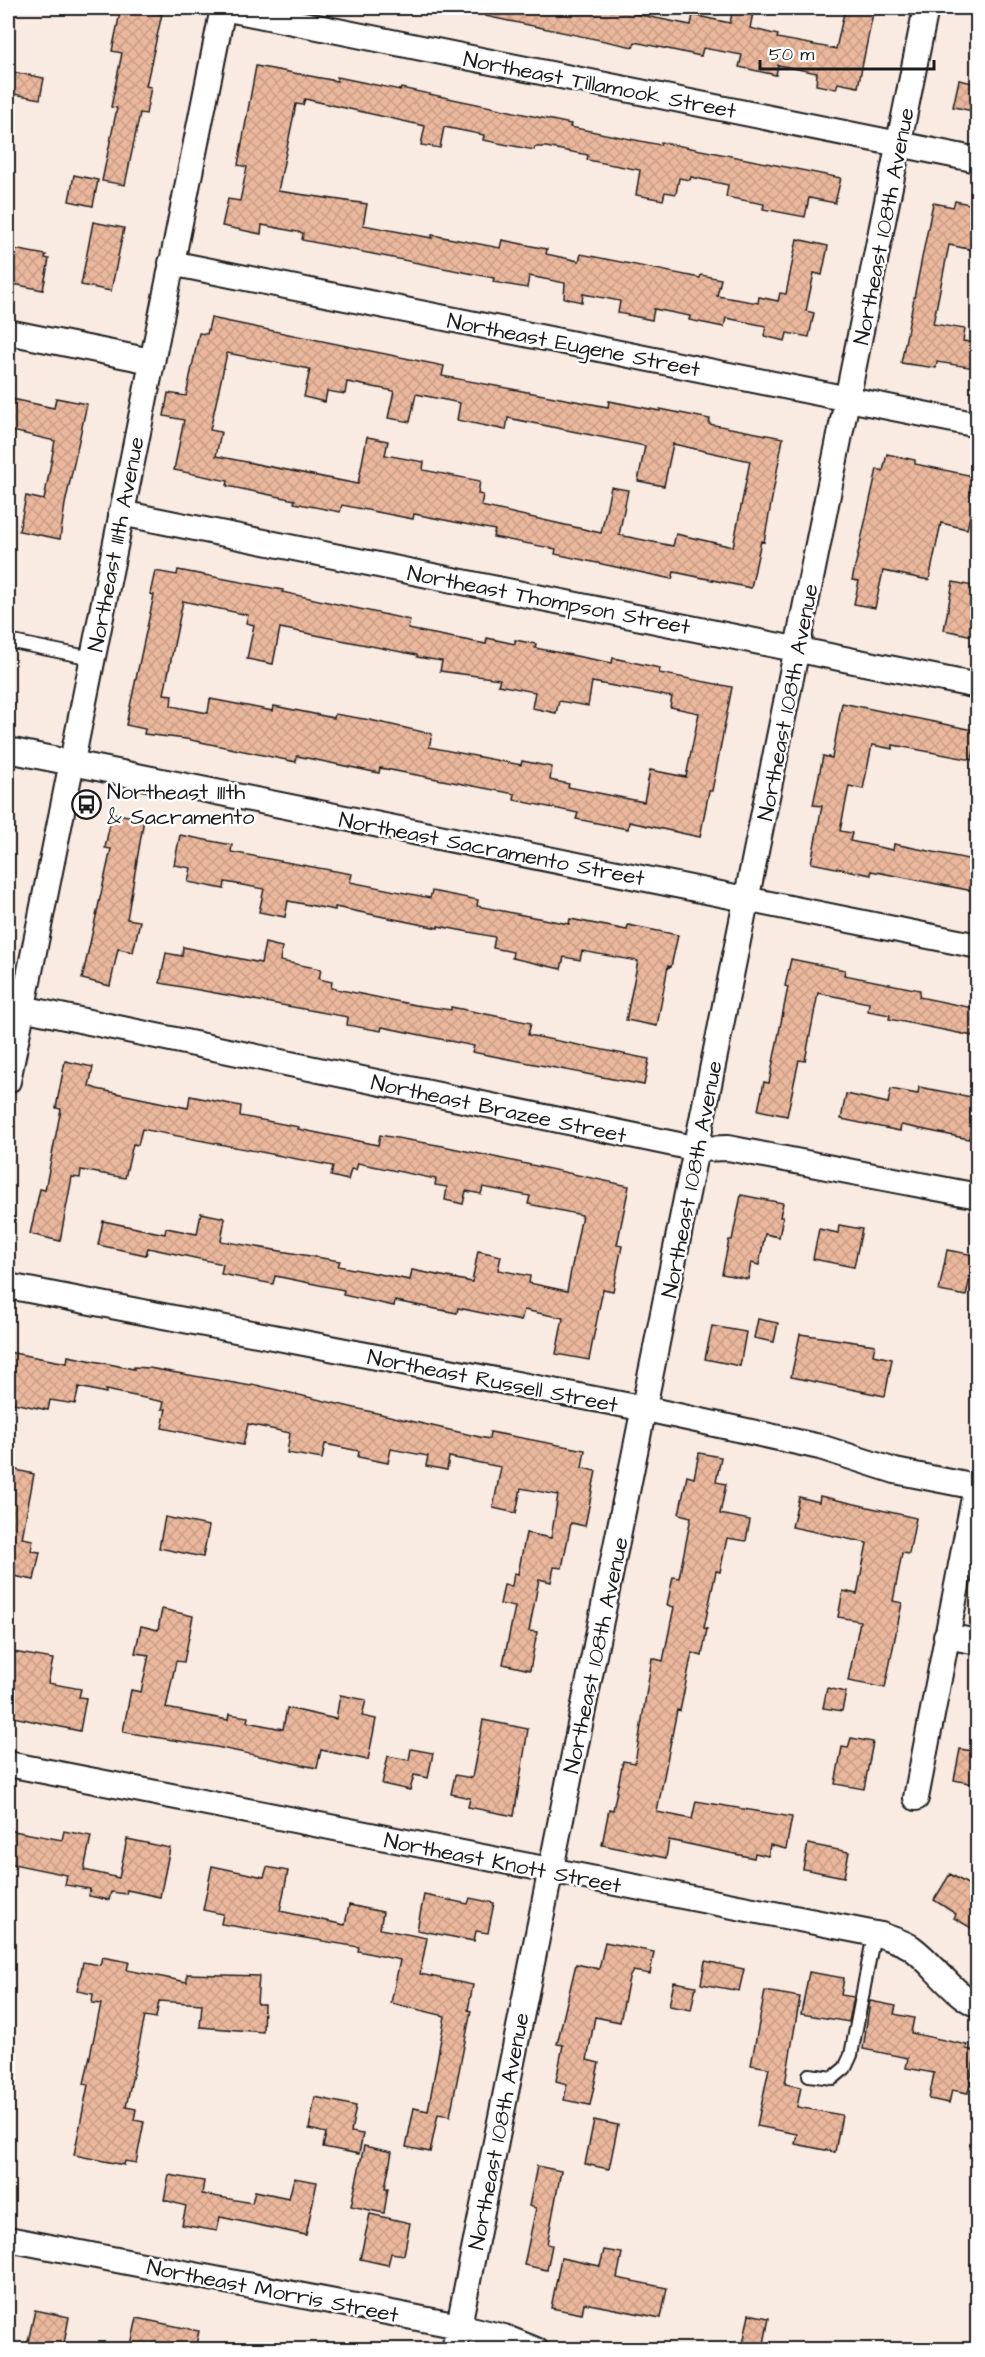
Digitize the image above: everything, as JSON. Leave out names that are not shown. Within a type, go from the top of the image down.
[{"type":"street","name":"Northeast Tillamook Street","points":[[223,8],[978,160]]},
{"type":"street","name":"Northeast 111th Avenue","points":[[8,1081],[15,1006],[71,763],[223,8]]},
{"type":"street","name":"Northeast 108th Avenue","points":[[456,2338],[646,1409],[926,8]]},
{"type":"street","name":"Northeast Eugene Street","points":[[171,263],[978,425]]},
{"type":"street","points":[[8,332],[151,361]]},
{"type":"street","name":"Northeast Thompson Street","points":[[121,513],[978,686]]},
{"type":"street","name":"Northeast Sacramento Street","points":[[8,750],[978,946]]},
{"type":"street","name":"Northeast Brazee Street","points":[[15,1006],[698,1149],[728,1148],[978,1196]]},
{"type":"street","name":"Northeast Russell Street","points":[[8,1286],[646,1409],[820,1447],[895,1471],[976,1486]]},
{"type":"street","points":[[916,1798],[976,1486]]},
{"type":"street","points":[[946,1636],[978,1642]]},
{"type":"street","name":"Northeast Knott Street","points":[[8,1764],[874,1934],[910,1946],[954,1989],[978,2005]]},
{"type":"street","name":"Northeast Morris Street","points":[[8,2239],[456,2338],[504,2337],[536,2349]]},
{"type":"lane","points":[[8,641],[92,658]]},
{"type":"lane","points":[[809,2075],[833,2078],[845,2068],[851,2055],[874,1934]]},
{"type":"building","points":[[121,8],[162,14],[146,86],[151,87],[146,114],[140,113],[125,185],[102,181],[117,108],[111,107],[122,53],[112,51]]},
{"type":"building","points":[[486,8],[637,8],[635,14],[691,25],[693,15],[730,23],[733,8],[754,8],[750,28],[778,35],[777,38],[836,49],[845,8],[874,8],[858,87],[838,83],[836,89],[816,85],[817,73],[778,65],[776,75],[739,67],[742,55],[703,48],[701,56],[635,42],[633,47],[485,16]]},
{"type":"building","points":[[256,66],[337,81],[337,77],[400,90],[401,88],[571,124],[570,127],[660,145],[661,142],[841,178],[835,203],[809,198],[805,217],[763,209],[764,204],[726,197],[728,185],[691,177],[690,180],[679,178],[676,194],[665,192],[663,200],[636,195],[640,170],[587,160],[588,155],[546,147],[535,147],[534,150],[483,140],[484,135],[444,127],[440,148],[421,145],[425,126],[305,99],[303,105],[296,104],[278,191],[367,204],[363,225],[500,248],[502,240],[547,249],[546,254],[579,261],[581,254],[700,278],[701,275],[721,279],[717,296],[758,303],[759,297],[778,301],[780,293],[786,294],[797,239],[828,246],[822,275],[814,273],[806,311],[814,313],[809,337],[787,333],[785,341],[764,336],[766,326],[726,318],[724,327],[689,320],[690,316],[654,309],[652,320],[618,313],[620,301],[583,294],[582,302],[564,298],[565,283],[529,276],[527,288],[493,282],[494,278],[302,240],[303,233],[262,225],[261,234],[222,226],[228,199],[240,201],[247,167],[238,165]]},
{"type":"building","points":[[8,71],[44,78],[40,99],[8,93]]},
{"type":"building","points":[[959,80],[978,84],[978,112],[953,107]]},
{"type":"building","points":[[74,175],[98,180],[93,206],[69,201]]},
{"type":"building","points":[[955,201],[974,205],[972,216],[978,217],[978,251],[949,245],[933,324],[965,329],[963,341],[978,343],[975,368],[937,362],[936,368],[901,363],[933,203],[953,207]]},
{"type":"building","points":[[93,222],[124,228],[111,291],[81,285]]},
{"type":"building","points":[[8,248],[46,255],[45,258],[49,259],[43,290],[8,283]]},
{"type":"building","points":[[211,318],[444,366],[442,376],[608,407],[609,401],[660,411],[660,409],[710,419],[709,424],[783,438],[764,542],[761,541],[751,588],[674,572],[672,579],[555,554],[556,549],[493,537],[495,530],[414,514],[413,519],[342,505],[340,512],[294,503],[295,500],[227,486],[228,481],[174,470],[184,420],[164,416],[168,393],[186,396],[199,333],[207,334]],"holes":[[[227,353],[310,369],[304,397],[325,402],[327,391],[345,394],[347,382],[394,391],[388,418],[410,422],[416,394],[460,403],[457,420],[506,430],[508,418],[645,446],[638,481],[664,486],[673,444],[750,461],[733,547],[676,534],[673,546],[619,535],[628,490],[611,487],[601,533],[481,506],[483,495],[478,494],[480,481],[423,470],[424,462],[385,455],[388,441],[367,437],[358,484],[216,456],[221,432],[210,430]]]},
{"type":"building","points":[[8,398],[54,408],[56,398],[87,404],[65,504],[60,539],[19,531],[26,496],[44,500],[55,441],[8,430]]},
{"type":"building","points":[[887,454],[915,460],[915,464],[978,477],[978,484],[967,529],[941,523],[929,580],[883,571],[875,608],[854,604],[859,581],[852,580],[877,469],[883,471]]},
{"type":"building","points":[[178,570],[283,590],[282,592],[410,620],[408,629],[486,644],[487,638],[515,644],[515,640],[536,644],[535,648],[612,663],[613,658],[660,668],[659,673],[732,687],[712,791],[709,791],[700,837],[629,822],[628,829],[576,819],[578,813],[514,800],[515,794],[380,768],[379,773],[297,756],[296,762],[186,739],[144,734],[145,729],[126,725],[154,595],[150,594],[155,571],[177,575]],"holes":[[[183,601],[248,615],[246,623],[254,625],[247,659],[273,664],[280,628],[442,661],[440,671],[500,679],[498,685],[535,692],[532,708],[556,713],[559,701],[588,706],[592,682],[672,697],[670,707],[699,713],[686,777],[650,770],[644,802],[568,787],[569,784],[550,780],[552,767],[522,761],[521,765],[429,747],[432,734],[370,720],[335,714],[334,718],[274,706],[273,711],[210,699],[208,713],[171,706],[172,695],[164,694]]]},
{"type":"building","points":[[953,582],[978,587],[978,637],[944,630]]},
{"type":"building","points":[[842,703],[978,731],[972,760],[893,745],[893,749],[872,745],[863,789],[849,786],[840,831],[852,833],[850,841],[893,850],[894,844],[978,861],[978,892],[871,871],[871,875],[811,863],[822,806],[813,805],[823,756],[832,758]]},
{"type":"building","points":[[112,813],[144,819],[127,919],[140,921],[133,952],[118,949],[110,986],[82,979],[111,849],[105,848]]},
{"type":"building","points":[[180,835],[232,845],[231,852],[352,874],[350,882],[430,898],[432,891],[478,900],[477,906],[569,924],[570,919],[627,930],[628,925],[678,935],[671,967],[668,966],[657,1026],[626,1020],[638,961],[582,951],[580,960],[564,957],[561,969],[512,958],[513,952],[493,948],[495,937],[438,926],[438,928],[335,907],[335,910],[288,901],[285,917],[259,912],[264,889],[225,882],[224,889],[188,882],[191,868],[174,865]]},
{"type":"building","points":[[265,943],[282,947],[280,961],[321,969],[319,979],[332,982],[331,988],[415,1005],[451,1010],[451,1007],[531,1023],[528,1035],[649,1059],[644,1085],[472,1052],[474,1046],[382,1027],[381,1031],[347,1025],[348,1017],[160,983],[166,953],[182,956],[183,947],[261,963]]},
{"type":"building","points":[[791,959],[845,970],[844,975],[920,990],[919,997],[978,1009],[978,1037],[889,1019],[890,1015],[868,1011],[869,1003],[818,993],[805,1061],[799,1060],[787,1116],[758,1110],[764,1082],[769,1083],[788,987],[785,986]]},
{"type":"building","points":[[65,1061],[93,1067],[89,1086],[97,1089],[188,1108],[190,1096],[241,1106],[240,1116],[299,1127],[298,1129],[378,1145],[380,1135],[443,1146],[629,1186],[617,1245],[622,1246],[613,1291],[603,1289],[589,1360],[556,1354],[563,1318],[524,1310],[521,1321],[458,1308],[457,1313],[395,1301],[394,1306],[343,1295],[344,1290],[275,1276],[273,1284],[221,1274],[223,1264],[148,1248],[146,1255],[98,1245],[103,1221],[165,1234],[166,1228],[197,1234],[201,1213],[225,1218],[221,1241],[340,1261],[338,1266],[410,1280],[412,1270],[472,1282],[478,1251],[501,1256],[498,1270],[530,1276],[529,1283],[567,1291],[582,1215],[528,1204],[530,1196],[483,1187],[481,1194],[466,1191],[463,1204],[445,1200],[447,1187],[435,1185],[436,1179],[358,1163],[356,1170],[351,1169],[348,1180],[331,1176],[333,1166],[142,1129],[138,1145],[133,1144],[125,1178],[81,1170],[80,1178],[72,1177],[60,1241],[30,1234],[40,1189],[45,1190],[61,1109],[56,1108]]},
{"type":"building","points":[[919,1087],[977,1098],[969,1139],[901,1125],[900,1131],[841,1119],[846,1094],[888,1103],[891,1089],[918,1094]]},
{"type":"building","points":[[741,1195],[783,1203],[779,1237],[765,1234],[759,1265],[751,1263],[748,1279],[722,1274]]},
{"type":"building","points":[[839,1225],[862,1229],[854,1267],[813,1259],[819,1229],[838,1233]]},
{"type":"building","points":[[947,1250],[975,1255],[966,1296],[939,1291]]},
{"type":"building","points":[[758,1319],[778,1323],[774,1342],[754,1338]]},
{"type":"building","points":[[712,1326],[746,1332],[740,1366],[705,1359]]},
{"type":"building","points":[[800,1334],[875,1345],[873,1355],[892,1359],[885,1396],[791,1377]]},
{"type":"building","points":[[8,1352],[67,1363],[68,1356],[134,1369],[134,1367],[149,1368],[251,1386],[252,1384],[489,1439],[490,1432],[585,1450],[582,1468],[596,1471],[585,1526],[571,1523],[562,1568],[554,1567],[551,1582],[539,1579],[529,1631],[537,1632],[530,1670],[503,1664],[515,1607],[500,1604],[504,1585],[512,1586],[514,1573],[518,1574],[526,1533],[551,1538],[558,1495],[521,1488],[516,1513],[493,1508],[501,1467],[449,1457],[447,1470],[426,1466],[428,1456],[391,1449],[388,1463],[358,1457],[359,1451],[325,1444],[322,1459],[287,1453],[290,1433],[248,1424],[243,1445],[162,1428],[166,1409],[162,1409],[164,1402],[106,1390],[106,1393],[79,1387],[75,1404],[50,1400],[48,1410],[8,1402]]},
{"type":"building","points":[[699,1453],[721,1457],[716,1482],[726,1484],[720,1514],[750,1520],[746,1541],[727,1538],[720,1572],[716,1571],[704,1628],[707,1629],[702,1656],[692,1653],[680,1711],[677,1710],[657,1812],[692,1819],[696,1801],[792,1817],[786,1849],[770,1845],[768,1856],[755,1853],[754,1858],[669,1840],[666,1858],[602,1845],[609,1809],[613,1810],[623,1761],[635,1763],[652,1658],[663,1661],[674,1607],[667,1605],[673,1577],[679,1578],[691,1517],[679,1514],[687,1476],[694,1478]]},
{"type":"building","points":[[8,1468],[34,1474],[22,1538],[33,1540],[31,1551],[40,1552],[34,1580],[8,1575]]},
{"type":"building","points":[[820,1496],[916,1518],[909,1554],[902,1553],[893,1601],[902,1603],[885,1688],[848,1681],[860,1621],[838,1617],[843,1591],[857,1594],[867,1543],[792,1527],[799,1497],[819,1502]]},
{"type":"building","points":[[165,1517],[209,1526],[203,1557],[159,1548]]},
{"type":"building","points":[[162,1609],[193,1616],[184,1662],[176,1661],[166,1708],[228,1720],[229,1714],[248,1717],[247,1722],[283,1729],[287,1708],[336,1719],[340,1695],[366,1700],[362,1716],[376,1719],[368,1760],[321,1750],[317,1768],[216,1747],[123,1732],[131,1690],[141,1692],[149,1655],[135,1653],[141,1626],[158,1630]]},
{"type":"building","points":[[8,1651],[53,1659],[48,1683],[81,1689],[79,1697],[86,1698],[80,1731],[8,1716]]},
{"type":"building","points":[[827,1688],[846,1692],[842,1711],[823,1708]]},
{"type":"building","points":[[483,1720],[528,1729],[514,1816],[468,1807],[470,1798],[451,1794],[455,1775],[472,1778]]},
{"type":"building","points":[[851,1738],[873,1742],[864,1789],[835,1784],[842,1747],[848,1748]]},
{"type":"building","points":[[411,1749],[433,1753],[428,1778],[414,1775],[410,1790],[382,1784],[388,1756],[409,1760]]},
{"type":"building","points":[[960,1749],[978,1752],[978,1785],[954,1780]]},
{"type":"building","points":[[8,1830],[62,1840],[64,1831],[91,1836],[84,1870],[119,1878],[127,1839],[170,1848],[160,1897],[127,1890],[126,1894],[111,1892],[109,1900],[89,1896],[90,1889],[65,1885],[67,1875],[8,1863]]},
{"type":"building","points":[[808,1844],[849,1852],[844,1877],[803,1869]]},
{"type":"building","points":[[212,1866],[264,1877],[267,1867],[288,1871],[280,1911],[345,1925],[349,1905],[383,1912],[380,1929],[427,1938],[420,1974],[473,1985],[468,2010],[471,2011],[450,2116],[438,2114],[430,2152],[406,2147],[414,2108],[428,2111],[445,2016],[391,2003],[400,1960],[358,1951],[359,1947],[221,1924],[223,1914],[203,1910]]},
{"type":"building","points":[[950,1874],[978,1890],[978,1932],[954,1918],[956,1914],[934,1900]]},
{"type":"building","points":[[424,1895],[468,1904],[470,1898],[494,1903],[488,1933],[476,1931],[474,1941],[417,1930]]},
{"type":"building","points":[[605,1942],[654,1952],[650,1974],[633,1971],[629,1978],[620,2022],[595,2017],[587,2060],[599,2063],[590,2105],[564,2100],[567,2084],[556,2081],[563,2045],[557,2044],[576,1964],[599,1969]]},
{"type":"building","points":[[102,1957],[129,1962],[127,1970],[187,1982],[187,1974],[259,1976],[257,2004],[264,2004],[263,2032],[200,2027],[202,2004],[159,2001],[156,2018],[145,2016],[126,2107],[136,2109],[134,2120],[144,2122],[136,2163],[125,2161],[124,2165],[74,2155],[88,2085],[84,2084],[101,2004],[92,2003],[93,1994],[77,1991],[83,1962],[100,1965]]},
{"type":"building","points":[[705,1961],[744,1969],[739,1991],[701,1984]]},
{"type":"building","points":[[809,1972],[844,1978],[841,1995],[854,1997],[849,2022],[801,2014]]},
{"type":"building","points":[[674,1982],[696,1986],[691,2010],[669,2006]]},
{"type":"building","points":[[765,1991],[800,1997],[785,2084],[801,2087],[797,2107],[842,2115],[835,2152],[795,2144],[797,2134],[757,2126],[769,2068],[751,2065]]},
{"type":"building","points":[[870,2001],[896,2006],[894,2014],[914,2018],[911,2033],[967,2045],[966,2049],[976,2051],[968,2093],[952,2090],[949,2103],[929,2099],[934,2073],[906,2068],[908,2058],[863,2049]]},
{"type":"building","points":[[315,2097],[356,2106],[351,2132],[363,2134],[359,2154],[323,2147],[326,2133],[309,2129]]},
{"type":"building","points":[[594,2120],[618,2125],[609,2169],[585,2164]]},
{"type":"building","points":[[364,2146],[392,2152],[385,2188],[388,2188],[384,2213],[351,2206]]},
{"type":"building","points":[[537,2166],[561,2171],[547,2244],[552,2245],[547,2270],[524,2265],[536,2208],[529,2206]]},
{"type":"building","points":[[169,2175],[204,2181],[202,2194],[252,2203],[255,2191],[289,2198],[294,2178],[317,2182],[306,2235],[220,2217],[217,2231],[182,2225],[186,2206],[164,2200]]},
{"type":"building","points":[[370,2214],[410,2223],[404,2255],[391,2253],[388,2265],[360,2259]]},
{"type":"building","points":[[604,2250],[622,2253],[617,2278],[667,2288],[661,2318],[584,2303],[582,2314],[551,2308],[561,2258],[600,2266]]},
{"type":"building","points":[[35,2310],[69,2317],[63,2349],[27,2346]]},
{"type":"building","points":[[749,2314],[769,2318],[763,2349],[742,2349]]},
{"type":"building","points":[[137,2318],[199,2331],[195,2349],[130,2349]]},
{"type":"place","name":"Northeast 111th & Sacramento","points":[[86,804]]}]
